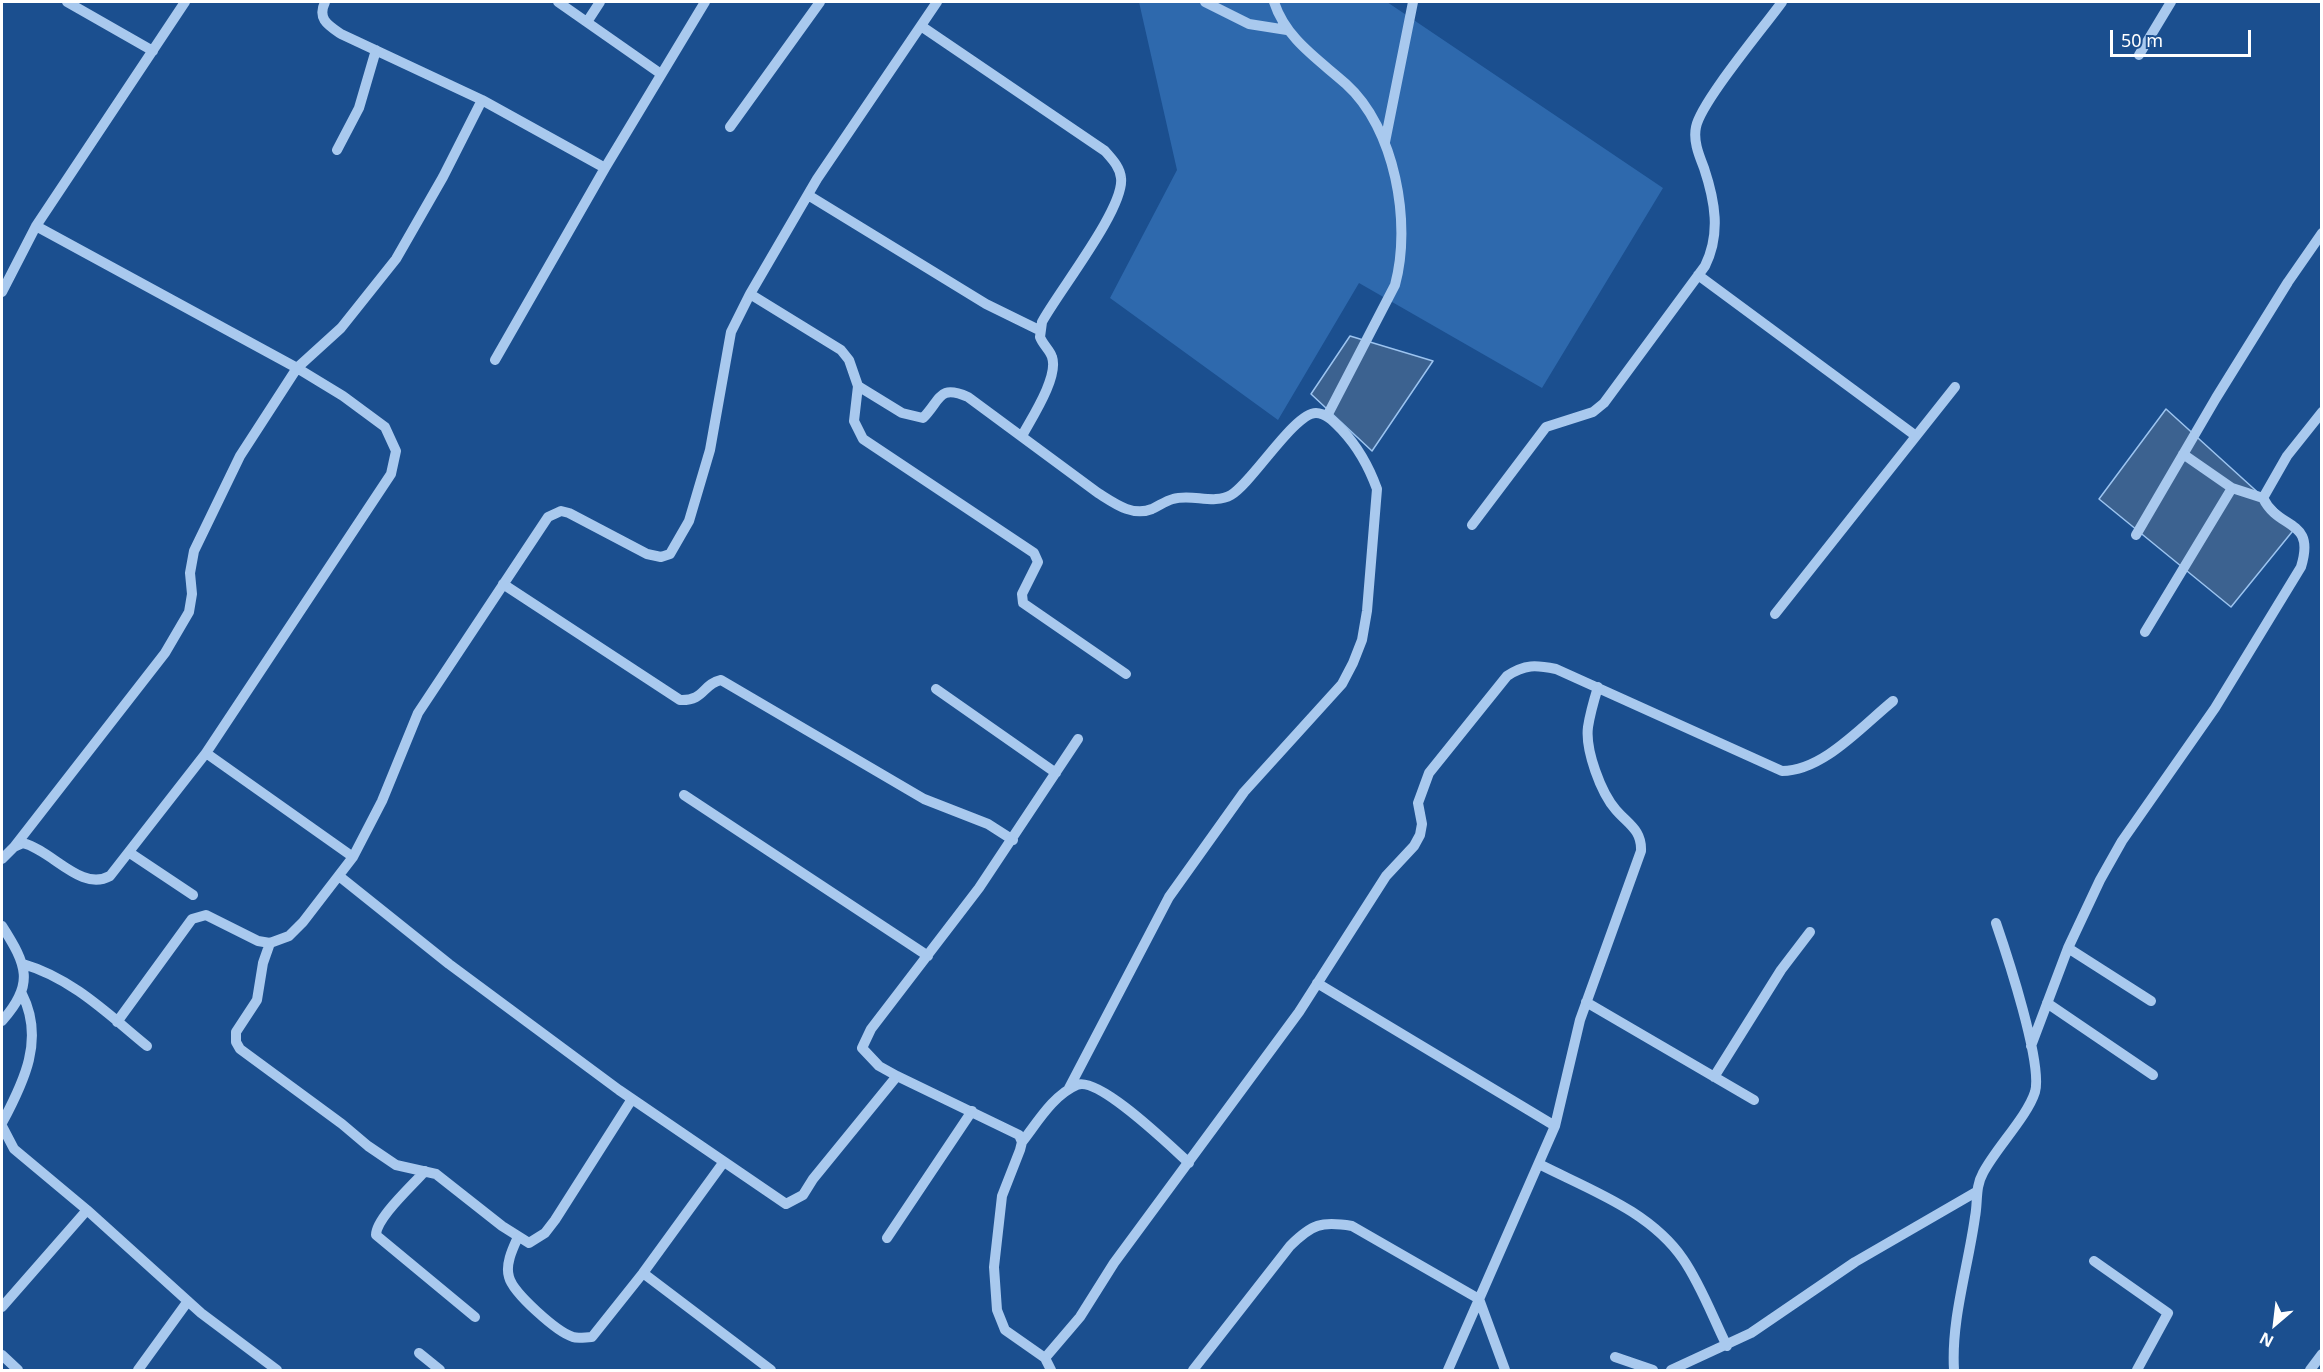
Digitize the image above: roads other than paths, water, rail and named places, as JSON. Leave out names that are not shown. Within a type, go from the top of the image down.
[{"type":"street","points":[[67,2],[153,51]]},
{"type":"street","points":[[2,292],[36,226],[185,2]]},
{"type":"street","points":[[325,2],[321,15],[324,21],[341,34],[482,100],[605,168]]},
{"type":"street","points":[[558,2],[661,74]]},
{"type":"street","points":[[587,22],[600,2]]},
{"type":"street","points":[[495,360],[605,168],[705,2]]},
{"type":"street","points":[[730,127],[820,2]]},
{"type":"street","points":[[117,1022],[192,919],[206,915],[258,941],[270,943],[289,936],[353,857],[382,801],[418,713],[548,517],[561,511],[647,555],[661,557],[670,554],[689,521],[711,450],[731,332],[750,294],[808,195],[938,2]]},
{"type":"street","points":[[1205,2],[1249,24],[1287,30]]},
{"type":"street","points":[[1274,2],[1287,30],[1361,101],[1384,142],[1394,172],[1401,262],[1395,285],[1327,416]]},
{"type":"street","points":[[1384,142],[1413,2]]},
{"type":"street","points":[[1472,525],[1546,427],[1587,415],[1604,403],[1698,275],[1711,253],[1715,222],[1713,199],[1696,146],[1696,125],[1713,97],[1782,2]]},
{"type":"street","points":[[2139,55],[2171,2]]},
{"type":"street","points":[[921,26],[1065,121],[1106,151],[1117,166],[1121,179],[1117,202],[1048,310],[1039,330],[1040,337],[1050,351],[1053,366],[1045,393],[1022,436]]},
{"type":"street","points":[[337,150],[359,108],[376,50]]},
{"type":"street","points":[[2,859],[14,847],[165,653],[181,628],[189,612],[192,594],[190,573],[194,551],[240,456],[297,368],[340,328],[396,259],[443,177],[482,100]]},
{"type":"street","points":[[808,195],[986,304],[1039,330]]},
{"type":"street","points":[[14,847],[23,843],[34,846],[92,881],[102,881],[110,876],[206,753],[391,474],[396,451],[386,427],[342,396],[297,368],[36,226]]},
{"type":"street","points":[[2136,535],[2288,282],[2322,233]]},
{"type":"street","points":[[1698,275],[1916,436]]},
{"type":"street","points":[[750,294],[841,350],[852,366],[858,386],[854,421],[863,438],[1034,553],[1038,562],[1022,594],[1023,603],[1126,675]]},
{"type":"street","points":[[858,386],[902,413],[923,418],[945,392],[953,390],[968,397],[1098,493],[1117,505],[1135,512],[1149,510],[1180,498],[1229,497],[1238,490],[1264,457],[1311,414],[1327,416],[1351,440],[1370,470],[1377,489],[1367,611],[1356,655],[1342,684],[1244,792],[1169,897],[1068,1090]]},
{"type":"street","points":[[1775,614],[1955,387]]},
{"type":"street","points":[[2263,498],[2287,456],[2322,412]]},
{"type":"street","points":[[2031,1046],[2068,948],[2100,880],[2122,841],[2215,708],[2301,567],[2306,553],[2305,537],[2296,526],[2268,508],[2263,498],[2232,488],[2183,454]]},
{"type":"street","points":[[2145,632],[2232,488]]},
{"type":"street","points":[[503,584],[680,700],[692,701],[700,697],[713,682],[721,680],[924,799],[988,824],[1013,840]]},
{"type":"street","points":[[1045,1358],[1080,1317],[1114,1263],[1189,1163],[1317,983],[1380,885],[1420,835],[1422,824],[1418,803],[1429,773],[1508,676],[1520,667],[1534,665],[1556,669],[1669,722],[1782,771],[1797,771],[1825,757],[1893,701]]},
{"type":"street","points":[[1448,1371],[1555,1126],[1567,1070],[1586,1002],[1638,866],[1642,839],[1615,809],[1599,779],[1587,730],[1598,687]]},
{"type":"street","points":[[936,688],[1056,773]]},
{"type":"street","points":[[1022,1142],[1018,1135],[1009,1129],[897,1077],[879,1066],[862,1048],[871,1029],[1013,840],[1078,739]]},
{"type":"street","points":[[206,753],[353,857]]},
{"type":"street","points":[[684,795],[928,956]]},
{"type":"street","points":[[130,853],[193,895]]},
{"type":"street","points":[[339,876],[449,964],[633,1099],[723,1163],[786,1204],[804,1196],[813,1179],[897,1077]]},
{"type":"street","points":[[1954,1371],[1954,1337],[1976,1214],[1976,1192],[1982,1175],[2035,1091],[2036,1069],[2031,1046],[2013,971],[1996,923]]},
{"type":"street","points":[[2,926],[23,964],[25,980],[22,994],[2,1022]]},
{"type":"street","points":[[1714,1077],[1780,970],[1810,932]]},
{"type":"street","points":[[270,943],[263,963],[257,1000],[236,1032],[236,1042],[240,1049],[396,1165],[436,1174],[529,1243],[545,1233],[633,1099]]},
{"type":"street","points":[[2068,948],[2151,1001]]},
{"type":"street","points":[[23,964],[40,969],[77,989],[147,1046]]},
{"type":"street","points":[[1317,983],[1555,1126]]},
{"type":"street","points":[[22,994],[30,1010],[33,1042],[23,1075],[2,1125],[14,1149],[87,1210],[188,1301],[277,1371]]},
{"type":"street","points":[[1586,1002],[1754,1100]]},
{"type":"street","points":[[2047,1003],[2153,1075]]},
{"type":"street","points":[[1051,1371],[1045,1358],[1005,1330],[997,1310],[995,1295],[994,1267],[1002,1196],[1022,1142],[1055,1101],[1079,1084],[1087,1084],[1102,1091],[1189,1163]]},
{"type":"street","points":[[887,1238],[972,1111]]},
{"type":"street","points":[[518,1237],[509,1260],[508,1274],[512,1286],[561,1331],[574,1338],[592,1337],[643,1273],[723,1163]]},
{"type":"street","points":[[1539,1164],[1611,1201],[1660,1232],[1685,1261],[1727,1346]]},
{"type":"street","points":[[425,1171],[384,1216],[376,1229],[376,1235],[475,1317]]},
{"type":"street","points":[[1671,1371],[1751,1333],[1855,1262],[1976,1192]]},
{"type":"street","points":[[2,1307],[87,1210]]},
{"type":"street","points":[[1193,1371],[1290,1246],[1307,1229],[1328,1222],[1352,1226],[1479,1299],[1505,1371]]},
{"type":"street","points":[[2094,1261],[2168,1313],[2137,1371]]},
{"type":"street","points":[[643,1273],[771,1371]]},
{"type":"street","points":[[138,1371],[188,1301]]},
{"type":"street","points":[[419,1353],[440,1371]]},
{"type":"street","points":[[2310,1371],[2322,1354]]},
{"type":"street","points":[[2,1355],[18,1371]]},
{"type":"street","points":[[1615,1357],[1653,1371]]}]
